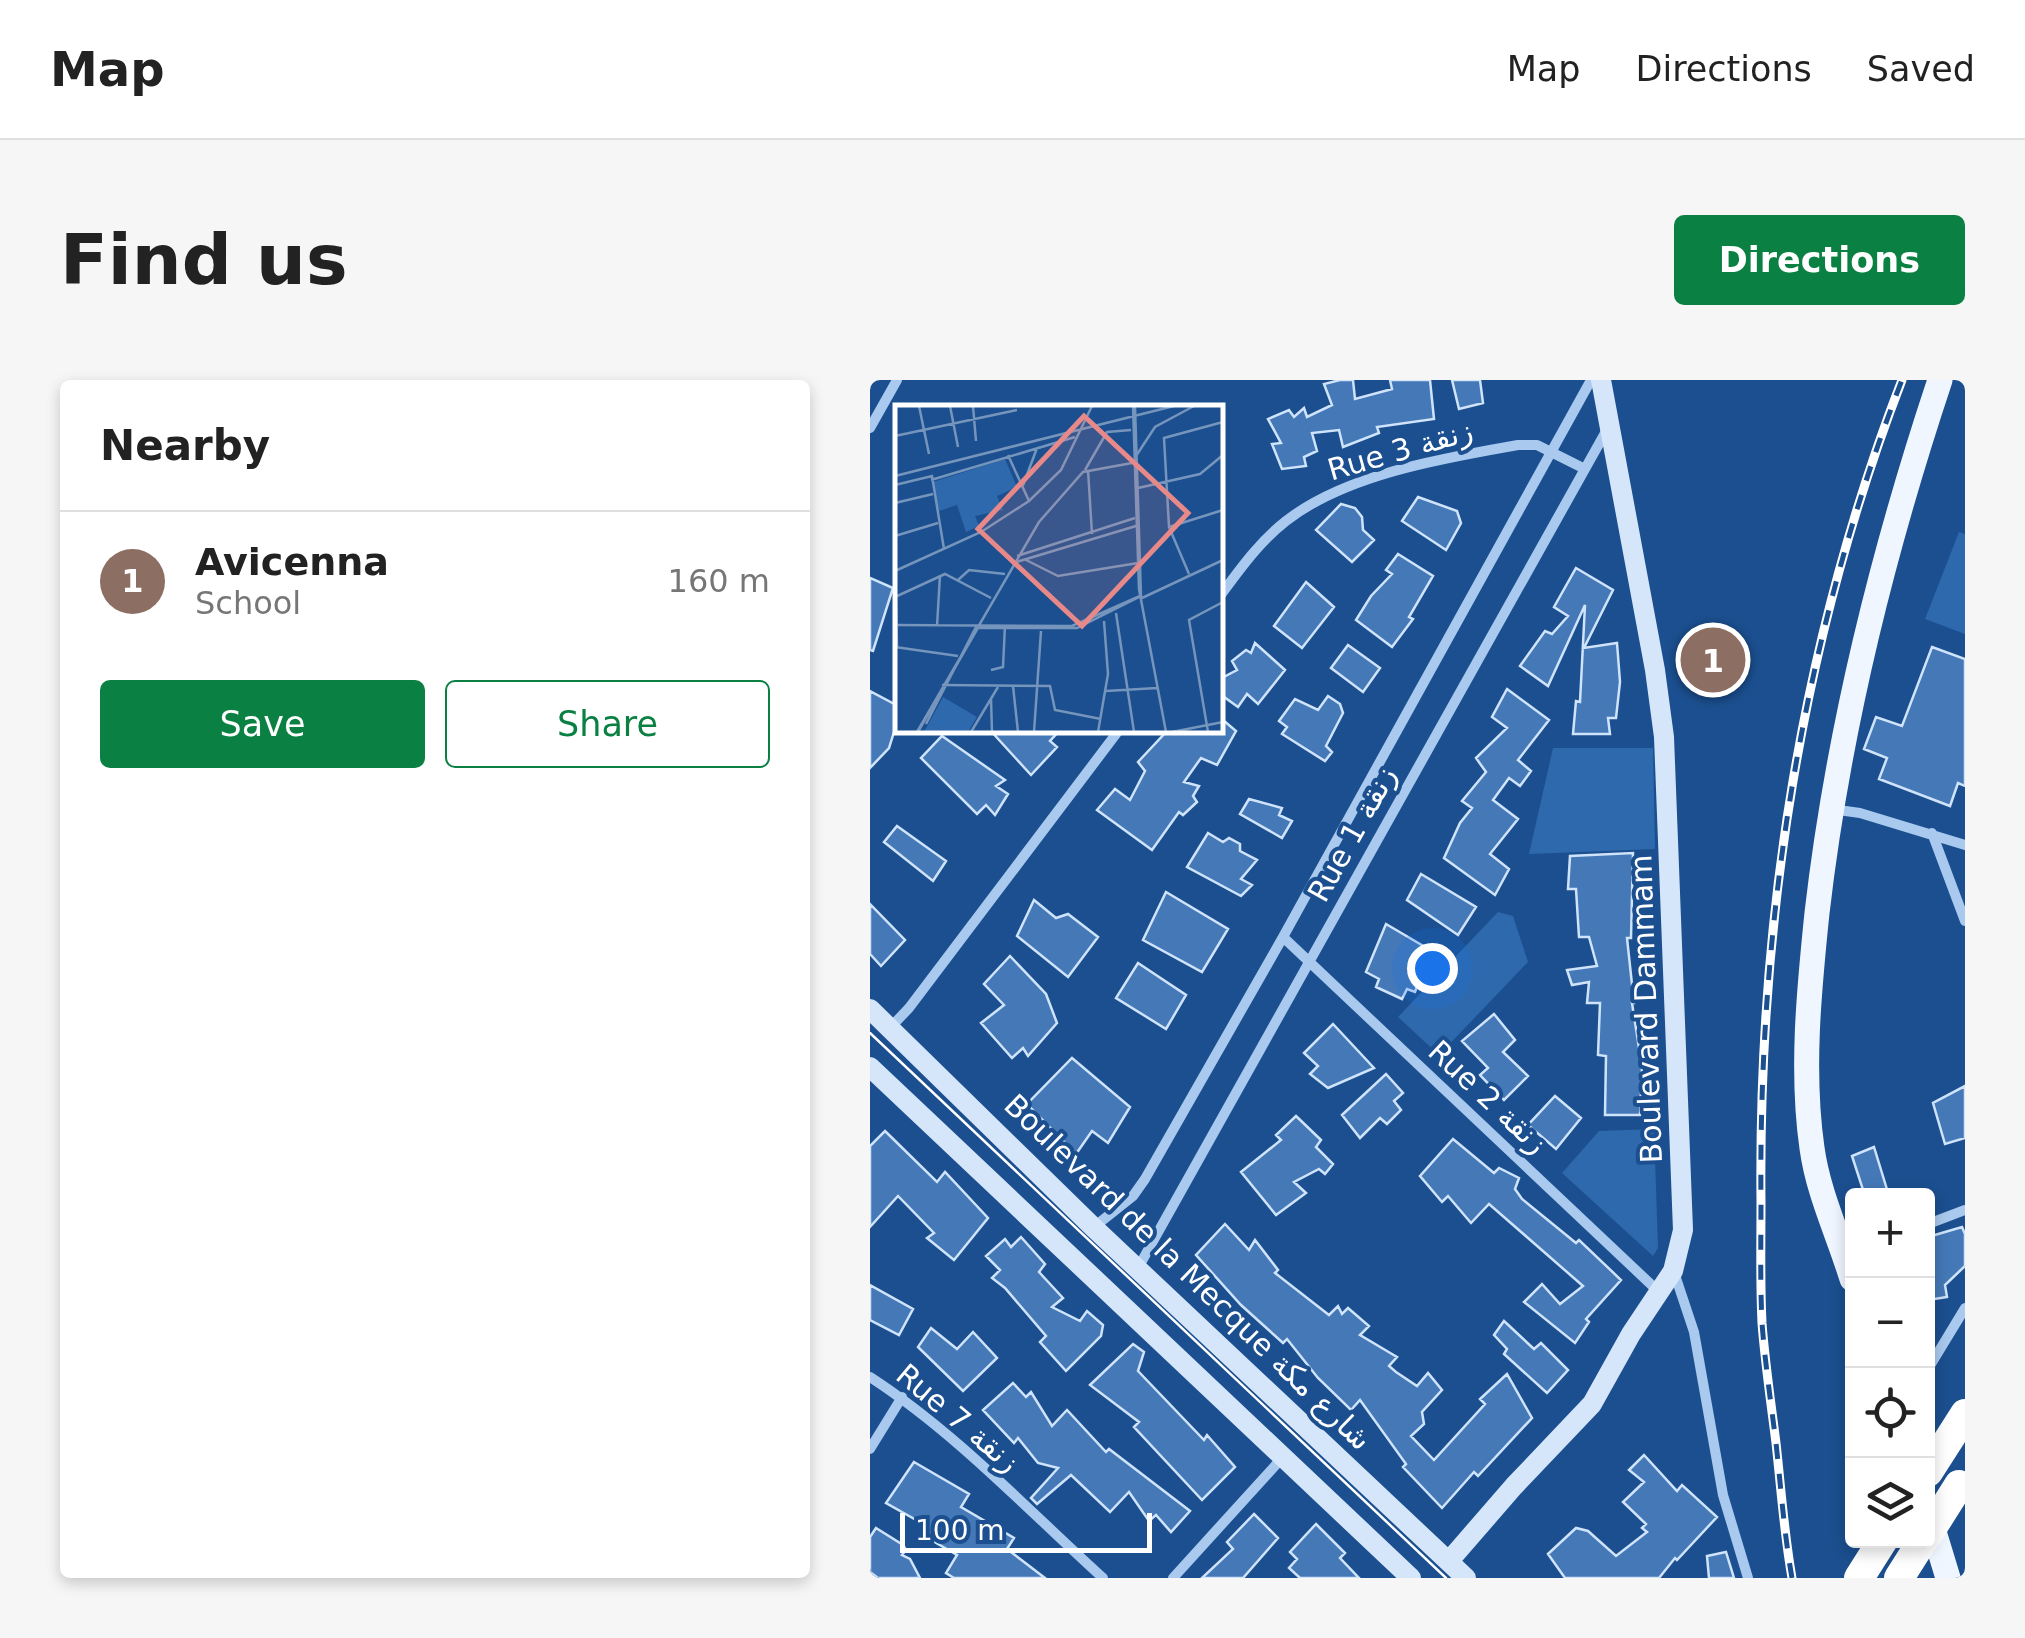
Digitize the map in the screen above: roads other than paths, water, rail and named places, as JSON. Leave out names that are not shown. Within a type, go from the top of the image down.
[{"type":"highway","points":[[1935,1462],[1965,1414]]},
{"type":"highway","points":[[1935,1523],[1962,1481]]},
{"type":"highway","points":[[1858,1578],[1878,1548]]},
{"type":"highway","points":[[1899,1578],[1918,1548]]},
{"type":"main road","name":"Boulevard Dammam","points":[[1448,1561],[1592,1404],[1673,1270],[1683,1230],[1664,738],[1656,670],[1601,380]]},
{"type":"main road","points":[[1845,1247],[1812,1151],[1807,1080],[1812,964],[1830,809],[1872,604],[1900,501],[1940,380]]},
{"type":"main road","name":"Boulevard de la Mecque شارع مكة","points":[[870,1009],[1466,1578]]},
{"type":"main road","points":[[870,1067],[1411,1578]]},
{"type":"main road","points":[[1935,1535],[1948,1578]]},
{"type":"street","points":[[870,428],[896,380]]},
{"type":"street","points":[[1585,468],[1552,451],[1592,380]]},
{"type":"street","name":"Rue 1 زنقة","points":[[1138,1268],[1610,424]]},
{"type":"street","name":"Rue 3 زنقة","points":[[1222,594],[1268,536],[1323,497],[1386,474],[1518,444],[1552,451]]},
{"type":"street","name":"Rue 1 زنقة","points":[[1094,1227],[1120,1208],[1139,1187],[1552,451]]},
{"type":"street","points":[[890,1028],[921,993],[1117,732]]},
{"type":"street","points":[[1830,809],[1860,813],[1965,845]]},
{"type":"street","points":[[1932,833],[1965,921]]},
{"type":"street","name":"Rue 2 زنقة","points":[[1282,938],[1659,1292]]},
{"type":"street","points":[[1935,1221],[1965,1210]]},
{"type":"street","points":[[1673,1270],[1691,1318],[1723,1495],[1748,1578]]},
{"type":"street","points":[[1929,1368],[1965,1308]]},
{"type":"street","name":"Rue 7 زنقة","points":[[870,1377],[902,1397],[1103,1578]]},
{"type":"street","points":[[870,1449],[902,1397]]},
{"type":"street","points":[[1173,1578],[1283,1457]]},
{"type":"tram line","points":[[870,384],[873,380]]},
{"type":"tram line","points":[[870,1033],[1446,1578]]},
{"type":"railway","points":[[1792,1578],[1762,1323],[1762,1098],[1768,993],[1792,784],[1812,681],[1837,579],[1902,380]]},
{"type":"place","name":"Avicenna","points":[[1713,660]]}]
